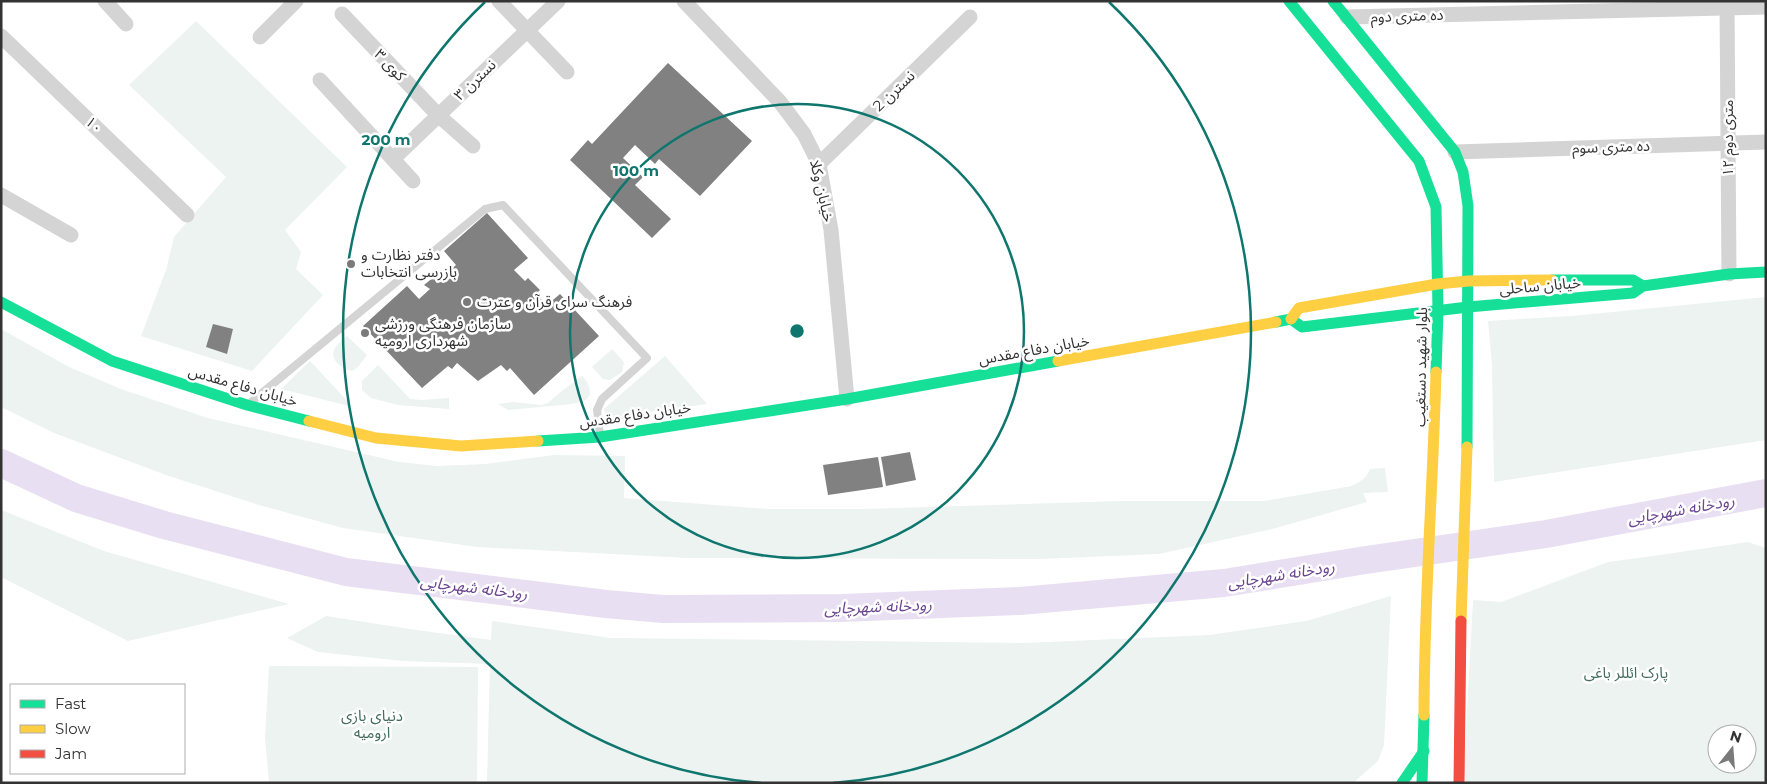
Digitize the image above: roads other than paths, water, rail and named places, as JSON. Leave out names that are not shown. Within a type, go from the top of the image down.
[{"type":"street","points":[[105,1],[126,24]]},
{"type":"street","points":[[260,37],[296,1]]},
{"type":"street","points":[[499,1],[567,72]]},
{"type":"street","name":"نسترن ۳","points":[[392,159],[558,1]]},
{"type":"street","name":"خیابان وکلا","points":[[684,1],[780,102],[804,134],[819,164],[831,230],[846,399]]},
{"type":"street","name":"بلوار شهید دستغیب","points":[[1289,1],[1420,161],[1436,207],[1438,311],[1434,462],[1426,618],[1422,783]]},
{"type":"street","points":[[1334,1],[1455,152],[1463,172],[1468,206],[1467,460],[1458,697],[1459,783]]},
{"type":"street","name":"ده متری دوم","points":[[1347,17],[1727,4],[1766,7]]},
{"type":"street","name":"۱۲ متری دوم","points":[[1727,4],[1729,274]]},
{"type":"street","name":"کوی ۳","points":[[342,14],[438,115],[473,146]]},
{"type":"street","name":"نسترن 2","points":[[819,164],[970,17]]},
{"type":"street","name":"۱۰","points":[[1,36],[187,215]]},
{"type":"street","points":[[320,80],[413,181]]},
{"type":"street","name":"ده متری سوم","points":[[1455,152],[1766,142]]},
{"type":"street","points":[[1,196],[72,235]]},
{"type":"street","name":"خیابان ساحلی","points":[[1438,311],[1634,293],[1643,286],[1729,274],[1766,272]]},
{"type":"street","name":"خیابان ساحلی","points":[[1437,284],[1468,280],[1633,280],[1643,286]]},
{"type":"street","name":"خیابان دفاع مقدس","points":[[1291,319],[1298,308],[1437,284]]},
{"type":"street","name":"خیابان دفاع مقدس","points":[[1,302],[112,361],[247,405],[376,438],[461,446],[600,437],[846,399],[1291,319],[1302,327],[1438,311]]},
{"type":"street","points":[[1402,783],[1424,751]]},
{"type":"lane","points":[[247,405],[485,209],[503,205],[647,358],[602,399],[597,410],[600,437]]},
{"type":"waterway","name":"رودخانه شهرچایی","points":[[1,463],[76,498],[164,525],[346,572],[606,604],[663,609],[842,608],[1020,601],[1224,583],[1546,534],[1766,493]]},
{"type":"place","name":"دفتر نظارت و بازرسی انتخابات","points":[[351,264]]},
{"type":"place","name":"فرهنگ سرای قرآن و عترت","points":[[467,302]]},
{"type":"place","name":"سازمان فرهنگی ورزشی شهرداری ارومیه","points":[[365,333]]},
{"type":"park label","name":"پارک ائللر باغی","points":[[1626,673]]},
{"type":"park label","name":"دنیای بازی ارومیه","points":[[372,724]]}]
